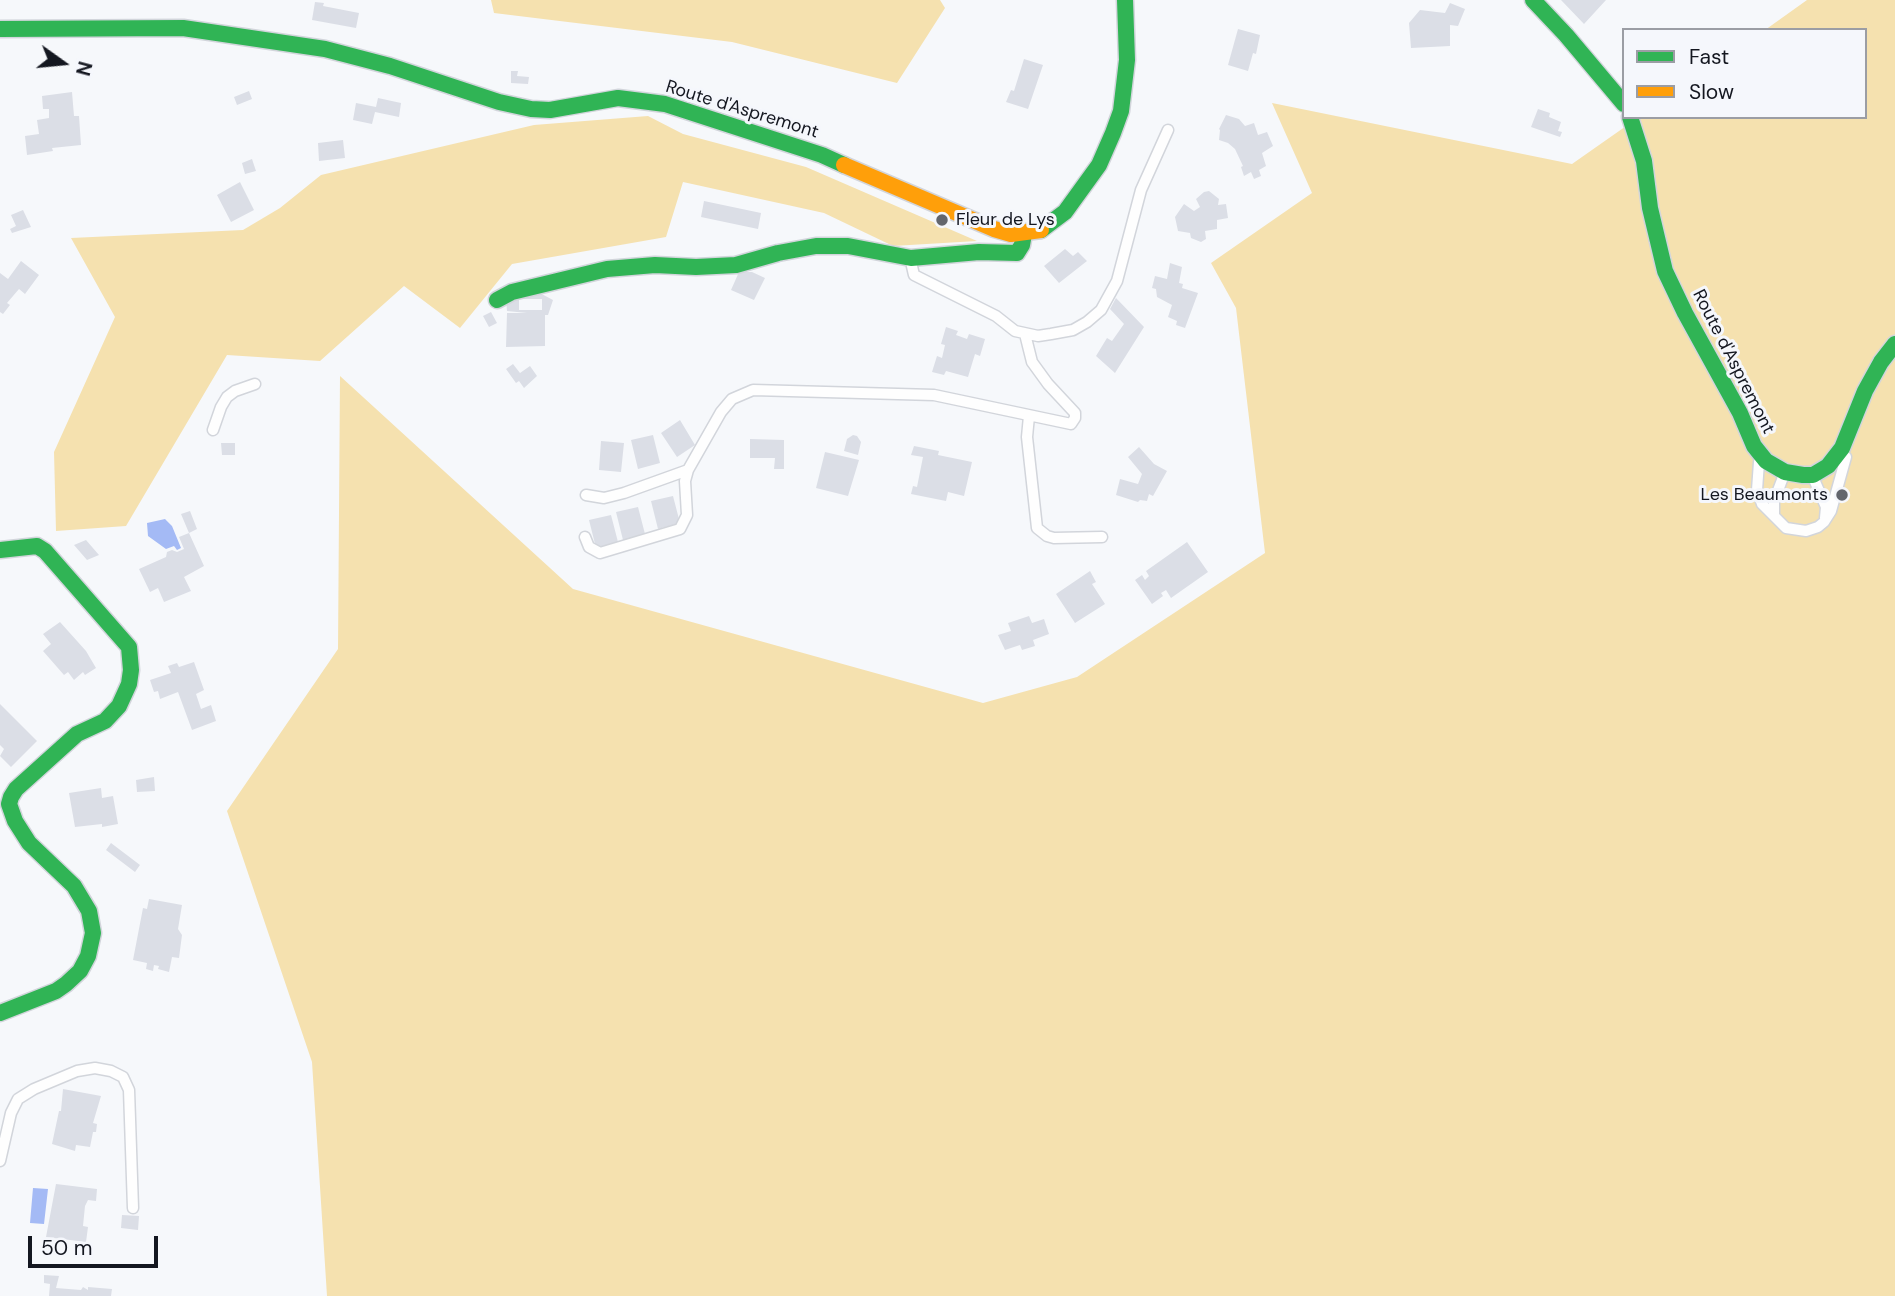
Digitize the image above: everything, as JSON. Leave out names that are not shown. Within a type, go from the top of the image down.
[{"type":"street","points":[[497,300],[512,292],[607,269],[655,265],[736,265],[816,246],[848,246],[911,258],[979,252],[1017,253],[1024,234],[1038,232],[1065,212],[1099,165],[1108,144],[1121,111],[1124,87],[1127,60],[1125,0]]},
{"type":"street","points":[[1533,0],[1622,102]]},
{"type":"street","name":"Route d'Aspremont","points":[[0,29],[183,28],[325,49],[390,66],[499,102],[531,109],[550,110],[618,99],[664,104],[822,155],[994,229],[1011,234],[1024,234]]},
{"type":"street","name":"Route d'Aspremont","points":[[1631,119],[1644,161],[1650,208],[1665,271],[1685,313],[1760,454],[1785,472],[1813,475]]},
{"type":"street","points":[[1813,475],[1828,466],[1843,448],[1865,391],[1881,362],[1895,344]]},
{"type":"street","points":[[0,550],[37,546],[45,551],[129,647],[131,670],[129,684],[119,706],[105,721],[77,734],[16,789],[11,797],[9,804],[15,821],[29,843],[74,886],[89,911],[93,933],[84,965],[66,985],[0,1013]]},
{"type":"lane","points":[[911,258],[914,275],[996,316],[1015,331],[1038,336],[1073,330],[1087,323],[1101,310],[1117,281],[1141,190],[1168,130]]},
{"type":"lane","points":[[585,537],[589,547],[600,553],[680,529],[687,515],[685,481],[701,443],[732,398],[753,390],[934,395],[1071,424],[1075,413],[1032,362],[1025,334]]},
{"type":"lane","points":[[213,430],[227,397],[244,386],[255,384]]},
{"type":"lane","points":[[1029,416],[1027,437],[1037,528],[1054,538],[1102,537]]},
{"type":"lane","points":[[1760,454],[1757,490],[1762,504],[1781,524],[1800,531],[1812,530],[1824,522],[1840,482],[1850,432]]},
{"type":"lane","points":[[586,495],[604,498],[688,470]]},
{"type":"lane","points":[[1774,515],[1774,501],[1785,472]]},
{"type":"lane","points":[[1813,475],[1826,507],[1824,522]]},
{"type":"lane","points":[[0,1161],[18,1099],[34,1089],[77,1071],[95,1068],[111,1071],[123,1077],[129,1090],[133,1208]]},
{"type":"shaded area","points":[[491,0],[940,0],[945,8],[897,83],[732,42],[494,13]]},
{"type":"shaded area","points":[[1807,0],[1895,0],[1895,1296],[327,1296],[312,1062],[227,811],[338,649],[340,376],[573,589],[983,703],[1077,677],[1265,553],[1236,308],[1211,263],[1312,193],[1272,103],[1572,164],[1636,119],[1867,119],[1867,28],[1768,28]]},
{"type":"shaded area","points":[[648,116],[683,134],[806,167],[977,241],[893,246],[824,213],[683,182],[666,237],[512,264],[460,328],[404,286],[320,361],[227,355],[126,526],[56,531],[54,452],[115,317],[71,238],[243,230],[280,208],[321,175],[534,125]]},
{"type":"water","points":[[165,519],[172,526],[181,548],[177,550],[174,546],[166,549],[148,536],[147,523]]},
{"type":"water","points":[[33,1188],[48,1189],[44,1224],[30,1223]]},
{"type":"building","points":[[1561,0],[1606,0],[1584,24]]},
{"type":"building","points":[[315,2],[359,13],[356,28],[312,20]]},
{"type":"building","points":[[1450,3],[1465,9],[1458,26],[1450,25],[1450,46],[1411,48],[1409,23],[1420,10],[1445,13]]},
{"type":"building","points":[[1238,29],[1260,35],[1256,54],[1253,53],[1248,71],[1228,65]]},
{"type":"building","points":[[1024,59],[1043,65],[1028,109],[1006,102],[1011,90],[1014,91]]},
{"type":"building","points":[[511,71],[518,71],[517,76],[529,77],[528,84],[511,83]]},
{"type":"building","points":[[249,91],[252,99],[237,105],[234,97]]},
{"type":"building","points":[[72,92],[74,116],[79,116],[81,145],[52,148],[53,151],[27,155],[25,136],[39,134],[37,120],[49,118],[49,109],[43,109],[42,96]]},
{"type":"building","points":[[378,98],[401,103],[399,117],[375,112],[372,124],[353,120],[356,103],[376,107]]},
{"type":"building","points":[[1538,109],[1550,113],[1549,117],[1561,122],[1558,131],[1562,132],[1560,137],[1531,127]]},
{"type":"building","points":[[1226,115],[1239,119],[1245,126],[1254,123],[1258,135],[1267,132],[1273,146],[1262,153],[1266,166],[1259,170],[1261,176],[1254,179],[1251,172],[1244,176],[1243,166],[1235,149],[1219,140],[1219,129]]},
{"type":"building","points":[[343,140],[345,158],[319,161],[318,143]]},
{"type":"building","points":[[252,159],[256,171],[245,174],[242,163]]},
{"type":"building","points":[[240,182],[254,210],[231,222],[217,195]]},
{"type":"building","points":[[1209,191],[1219,199],[1218,205],[1226,204],[1228,218],[1217,220],[1217,229],[1205,231],[1206,239],[1201,242],[1191,238],[1190,233],[1178,231],[1175,217],[1184,204],[1194,211],[1200,207],[1196,199]]},
{"type":"building","points":[[704,201],[761,213],[758,229],[701,217]]},
{"type":"building","points":[[23,210],[31,227],[12,233],[10,229],[16,226],[11,215]]},
{"type":"building","points":[[1065,249],[1073,256],[1078,252],[1087,261],[1059,283],[1044,266]]},
{"type":"building","points":[[21,261],[39,275],[25,294],[19,289],[7,303],[10,305],[3,314],[0,312],[0,273],[8,279]]},
{"type":"building","points":[[1170,263],[1182,267],[1179,283],[1183,284],[1182,288],[1198,293],[1185,328],[1176,325],[1177,321],[1168,317],[1172,305],[1157,297],[1156,289],[1152,288],[1155,276],[1167,279]]},
{"type":"building","points":[[739,272],[752,272],[765,278],[754,300],[731,290]]},
{"type":"building","points":[[536,291],[553,300],[548,315],[545,315],[545,346],[506,347],[507,313],[527,313],[507,311],[506,299]],"holes":[[[519,299],[542,299],[542,310],[519,310]]]},
{"type":"building","points":[[1116,298],[1144,327],[1115,373],[1096,356],[1107,338],[1112,341],[1124,324],[1110,309]]},
{"type":"building","points":[[491,312],[497,323],[489,327],[483,316]]},
{"type":"building","points":[[946,327],[958,331],[956,335],[967,339],[969,334],[985,339],[980,356],[975,354],[968,377],[946,371],[944,375],[932,372],[937,356],[942,358],[945,345],[941,344]]},
{"type":"building","points":[[513,364],[520,373],[530,366],[537,376],[524,388],[519,381],[516,383],[506,369]]},
{"type":"building","points":[[680,420],[695,445],[677,457],[661,433]]},
{"type":"building","points":[[653,435],[660,463],[638,469],[631,440]]},
{"type":"building","points":[[853,435],[861,442],[858,455],[844,451],[847,439]]},
{"type":"building","points":[[750,439],[784,440],[784,469],[774,469],[775,458],[750,458]]},
{"type":"building","points":[[601,441],[624,443],[621,472],[599,470]]},
{"type":"building","points":[[221,443],[235,443],[235,455],[222,455]]},
{"type":"building","points":[[914,446],[939,451],[938,455],[972,462],[964,496],[948,492],[946,501],[911,494],[913,486],[917,487],[923,457],[911,455]]},
{"type":"building","points":[[1139,447],[1154,464],[1167,471],[1153,496],[1149,494],[1147,501],[1138,502],[1116,495],[1120,479],[1138,484],[1142,474],[1128,457]]},
{"type":"building","points":[[825,452],[859,460],[848,496],[816,488]]},
{"type":"building","points":[[673,496],[680,523],[658,529],[651,501]]},
{"type":"building","points":[[638,507],[645,534],[623,540],[616,512]]},
{"type":"building","points":[[190,511],[197,529],[189,533],[181,514]]},
{"type":"building","points":[[611,515],[618,542],[596,548],[589,520]]},
{"type":"building","points":[[189,533],[204,566],[184,577],[191,591],[164,602],[158,588],[150,592],[139,569],[166,557],[167,552],[184,549],[179,537]]},
{"type":"building","points":[[86,540],[99,555],[87,560],[74,545]]},
{"type":"building","points":[[1187,542],[1208,572],[1171,598],[1166,590],[1161,593],[1163,596],[1152,604],[1135,580],[1142,575],[1145,580],[1149,576],[1146,571]]},
{"type":"building","points":[[1090,571],[1096,582],[1092,584],[1105,604],[1075,623],[1056,594]]},
{"type":"building","points":[[1029,616],[1032,623],[1044,619],[1049,634],[1033,640],[1035,646],[1022,650],[1020,645],[1005,650],[998,635],[1011,631],[1008,623]]},
{"type":"building","points":[[60,622],[86,651],[96,668],[85,675],[83,672],[74,680],[68,672],[64,675],[43,651],[51,644],[43,634]]},
{"type":"building","points":[[194,662],[204,690],[196,694],[201,709],[211,705],[216,721],[192,730],[178,692],[160,699],[150,680],[171,673],[168,666],[177,663],[179,667]]},
{"type":"building","points":[[0,704],[37,741],[11,767],[0,756],[4,749],[0,745]]},
{"type":"building","points":[[154,777],[155,791],[137,792],[136,780]]},
{"type":"building","points":[[101,788],[102,798],[113,796],[118,824],[75,827],[69,793]]},
{"type":"building","points":[[111,843],[140,865],[135,872],[106,850]]},
{"type":"building","points":[[149,899],[182,905],[178,929],[182,935],[179,958],[172,957],[169,972],[154,965],[153,971],[146,969],[147,963],[133,960],[143,908],[147,909]]},
{"type":"building","points":[[63,1089],[101,1096],[93,1123],[97,1124],[96,1132],[93,1132],[90,1147],[76,1145],[75,1151],[52,1144],[61,1111]]},
{"type":"building","points":[[56,1184],[97,1189],[96,1201],[88,1200],[85,1206],[83,1226],[88,1227],[86,1242],[46,1237]]},
{"type":"building","points":[[122,1215],[139,1216],[138,1230],[121,1228]]},
{"type":"building","points":[[44,1275],[59,1276],[56,1288],[112,1289],[111,1296],[49,1296],[50,1284],[44,1283]]},
{"type":"traffic: fast","points":[[1041,230],[1065,212],[1099,165],[1113,133],[1121,111],[1127,60],[1125,0]]},
{"type":"traffic: fast","points":[[1533,0],[1622,102]]},
{"type":"traffic: fast","points":[[0,29],[183,28],[325,49],[390,66],[499,102],[531,109],[550,110],[618,98],[665,104],[822,155],[844,165]]},
{"type":"traffic: fast","points":[[1631,119],[1644,161],[1650,208],[1665,271],[1740,413],[1754,446],[1766,461],[1785,472],[1803,475],[1813,475],[1828,466],[1842,448],[1865,391],[1881,362],[1895,344]]},
{"type":"traffic: fast","points":[[497,300],[512,292],[607,269],[655,265],[736,265],[816,246],[848,246],[911,258],[979,252],[1017,253],[1024,234]]},
{"type":"traffic: fast","points":[[0,550],[37,546],[45,551],[129,647],[131,670],[129,684],[119,706],[105,721],[77,734],[16,789],[11,797],[9,804],[15,821],[29,843],[74,886],[89,911],[93,933],[88,956],[80,971],[66,984],[56,991],[0,1013]]},
{"type":"traffic: slow","points":[[844,165],[994,229],[1011,234],[1041,230]]},
{"type":"place","name":"Fleur de Lys","points":[[942,220]]},
{"type":"place","name":"Les Beaumonts","points":[[1842,495]]}]
